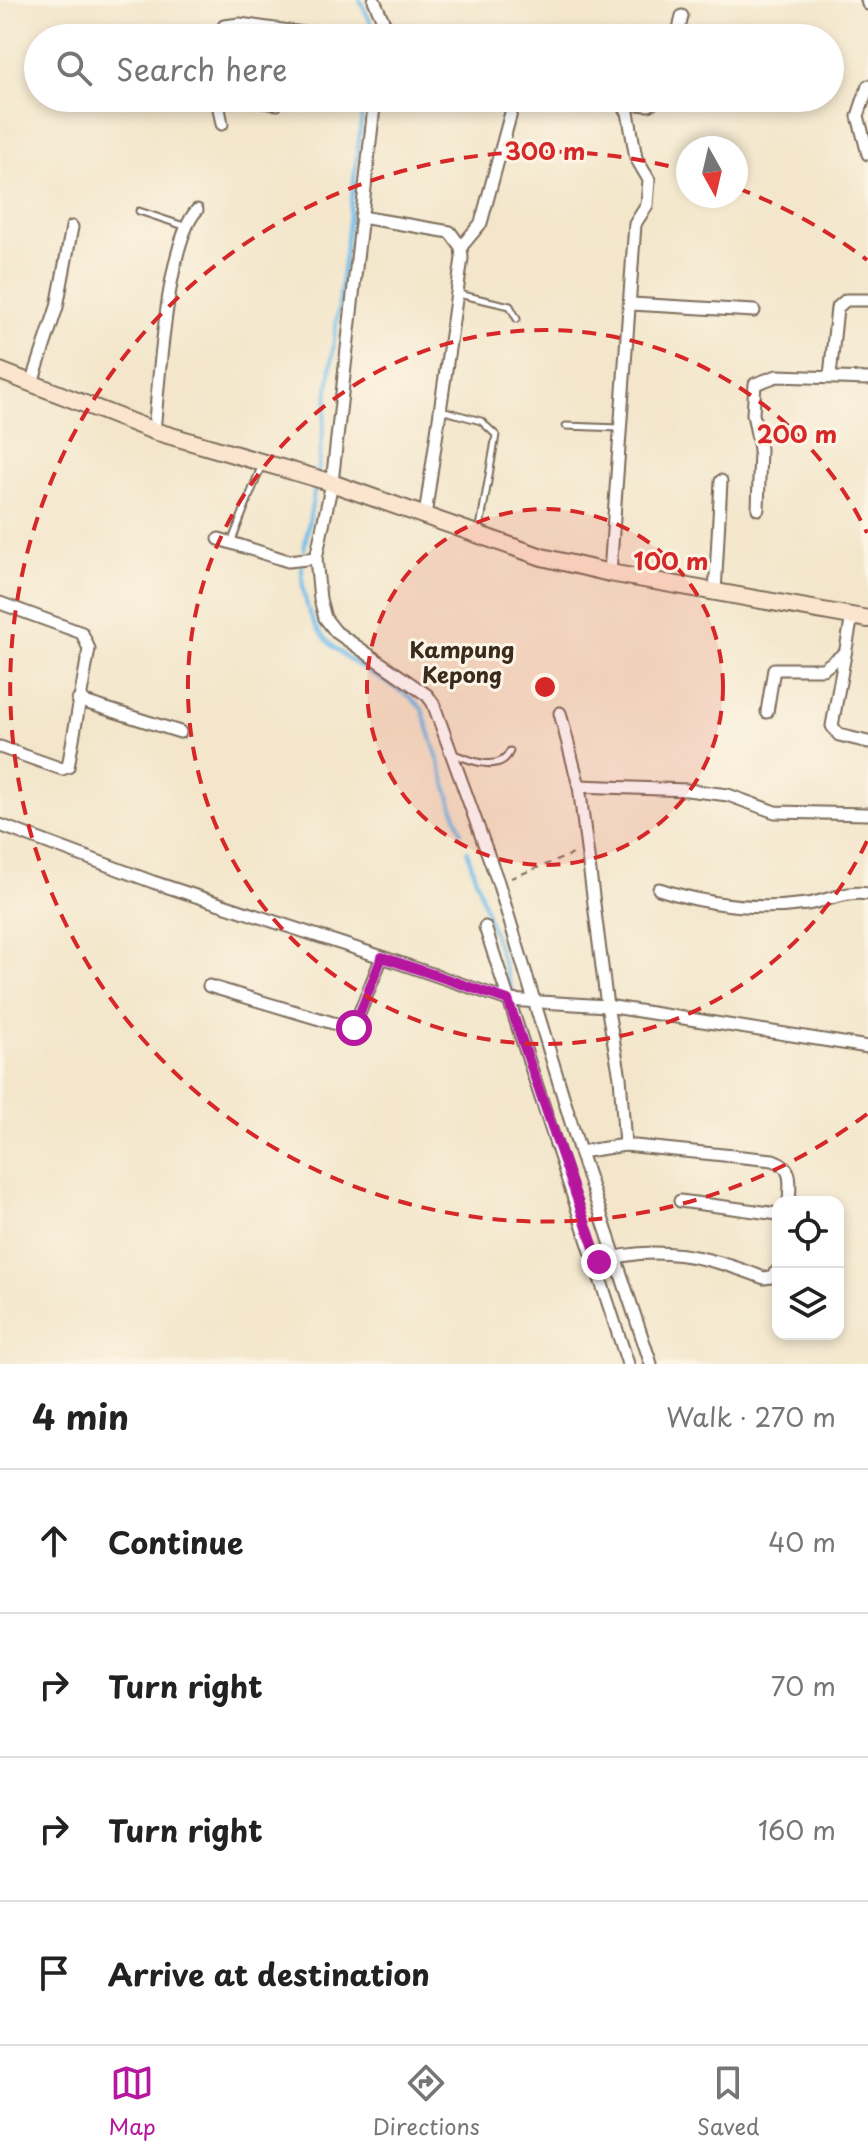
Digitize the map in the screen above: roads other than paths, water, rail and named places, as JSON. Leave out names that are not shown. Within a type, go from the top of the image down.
[{"type":"main road","points":[[0,371],[154,431],[329,482],[542,557],[715,593],[860,617]]},
{"type":"street","points":[[374,0],[381,11],[382,24]]},
{"type":"street","points":[[680,24],[682,16]]},
{"type":"street","points":[[868,86],[858,116],[868,154]]},
{"type":"street","points":[[220,112],[222,124]]},
{"type":"street","points":[[373,112],[329,482],[316,558],[316,578],[325,618],[336,632],[431,699],[498,882],[580,1152],[651,1364]]},
{"type":"street","points":[[425,516],[458,294],[461,247],[481,223],[511,112]]},
{"type":"street","points":[[610,573],[635,224],[651,193],[649,180],[633,147],[630,122],[625,112]]},
{"type":"street","points":[[154,431],[165,328],[184,226],[197,210]]},
{"type":"street","points":[[361,217],[450,232],[461,247]]},
{"type":"street","points":[[32,383],[57,307],[72,227]]},
{"type":"street","points":[[830,376],[837,308],[846,300],[868,300]]},
{"type":"street","points":[[631,304],[754,311]]},
{"type":"street","points":[[758,509],[760,449],[753,414],[755,384],[777,376],[868,379]]},
{"type":"street","points":[[715,593],[721,481]]},
{"type":"street","points":[[219,539],[288,561],[316,558]]},
{"type":"street","points":[[0,603],[87,638],[89,649],[67,768],[0,747]]},
{"type":"street","points":[[860,617],[845,653],[832,726],[839,735],[868,742]]},
{"type":"street","points":[[767,712],[774,669],[823,669],[845,653]]},
{"type":"street","points":[[78,700],[180,732]]},
{"type":"street","points":[[560,713],[579,786],[607,1006],[620,1077],[625,1145]]},
{"type":"street","points":[[579,786],[687,790],[728,795],[775,812],[868,814]]},
{"type":"street","points":[[0,825],[153,882],[510,1000],[534,999],[607,1006],[868,1047]]},
{"type":"street","points":[[659,889],[699,902],[731,907],[807,904],[858,893],[868,894]]},
{"type":"street","points":[[485,927],[598,1262],[628,1364]]},
{"type":"street","points":[[209,986],[353,1029],[382,957]]},
{"type":"street","points":[[580,1152],[625,1145],[781,1163],[790,1175],[789,1196]]},
{"type":"street","points":[[680,1201],[772,1213]]},
{"type":"street","points":[[598,1262],[616,1255],[643,1252],[689,1255],[764,1278],[772,1276]]},
{"type":"lane","points":[[139,211],[184,226]]},
{"type":"lane","points":[[458,294],[510,306],[517,319]]},
{"type":"lane","points":[[441,410],[481,421],[496,435],[479,534]]},
{"type":"lane","points":[[566,426],[621,428]]},
{"type":"lane","points":[[231,543],[263,462]]},
{"type":"lane","points":[[452,753],[469,760],[496,764],[503,761],[510,751]]},
{"type":"waterway","points":[[360,0],[371,24]]},
{"type":"waterway","points":[[318,472],[362,112]]},
{"type":"waterway","points":[[304,550],[316,481]]},
{"type":"waterway","points":[[302,562],[303,590],[309,613],[319,631],[349,660],[411,698],[422,709],[461,832]]},
{"type":"waterway","points":[[467,851],[532,1053]]},
{"type":"district","name":"Kampung Kepong","points":[[462,660]]}]
